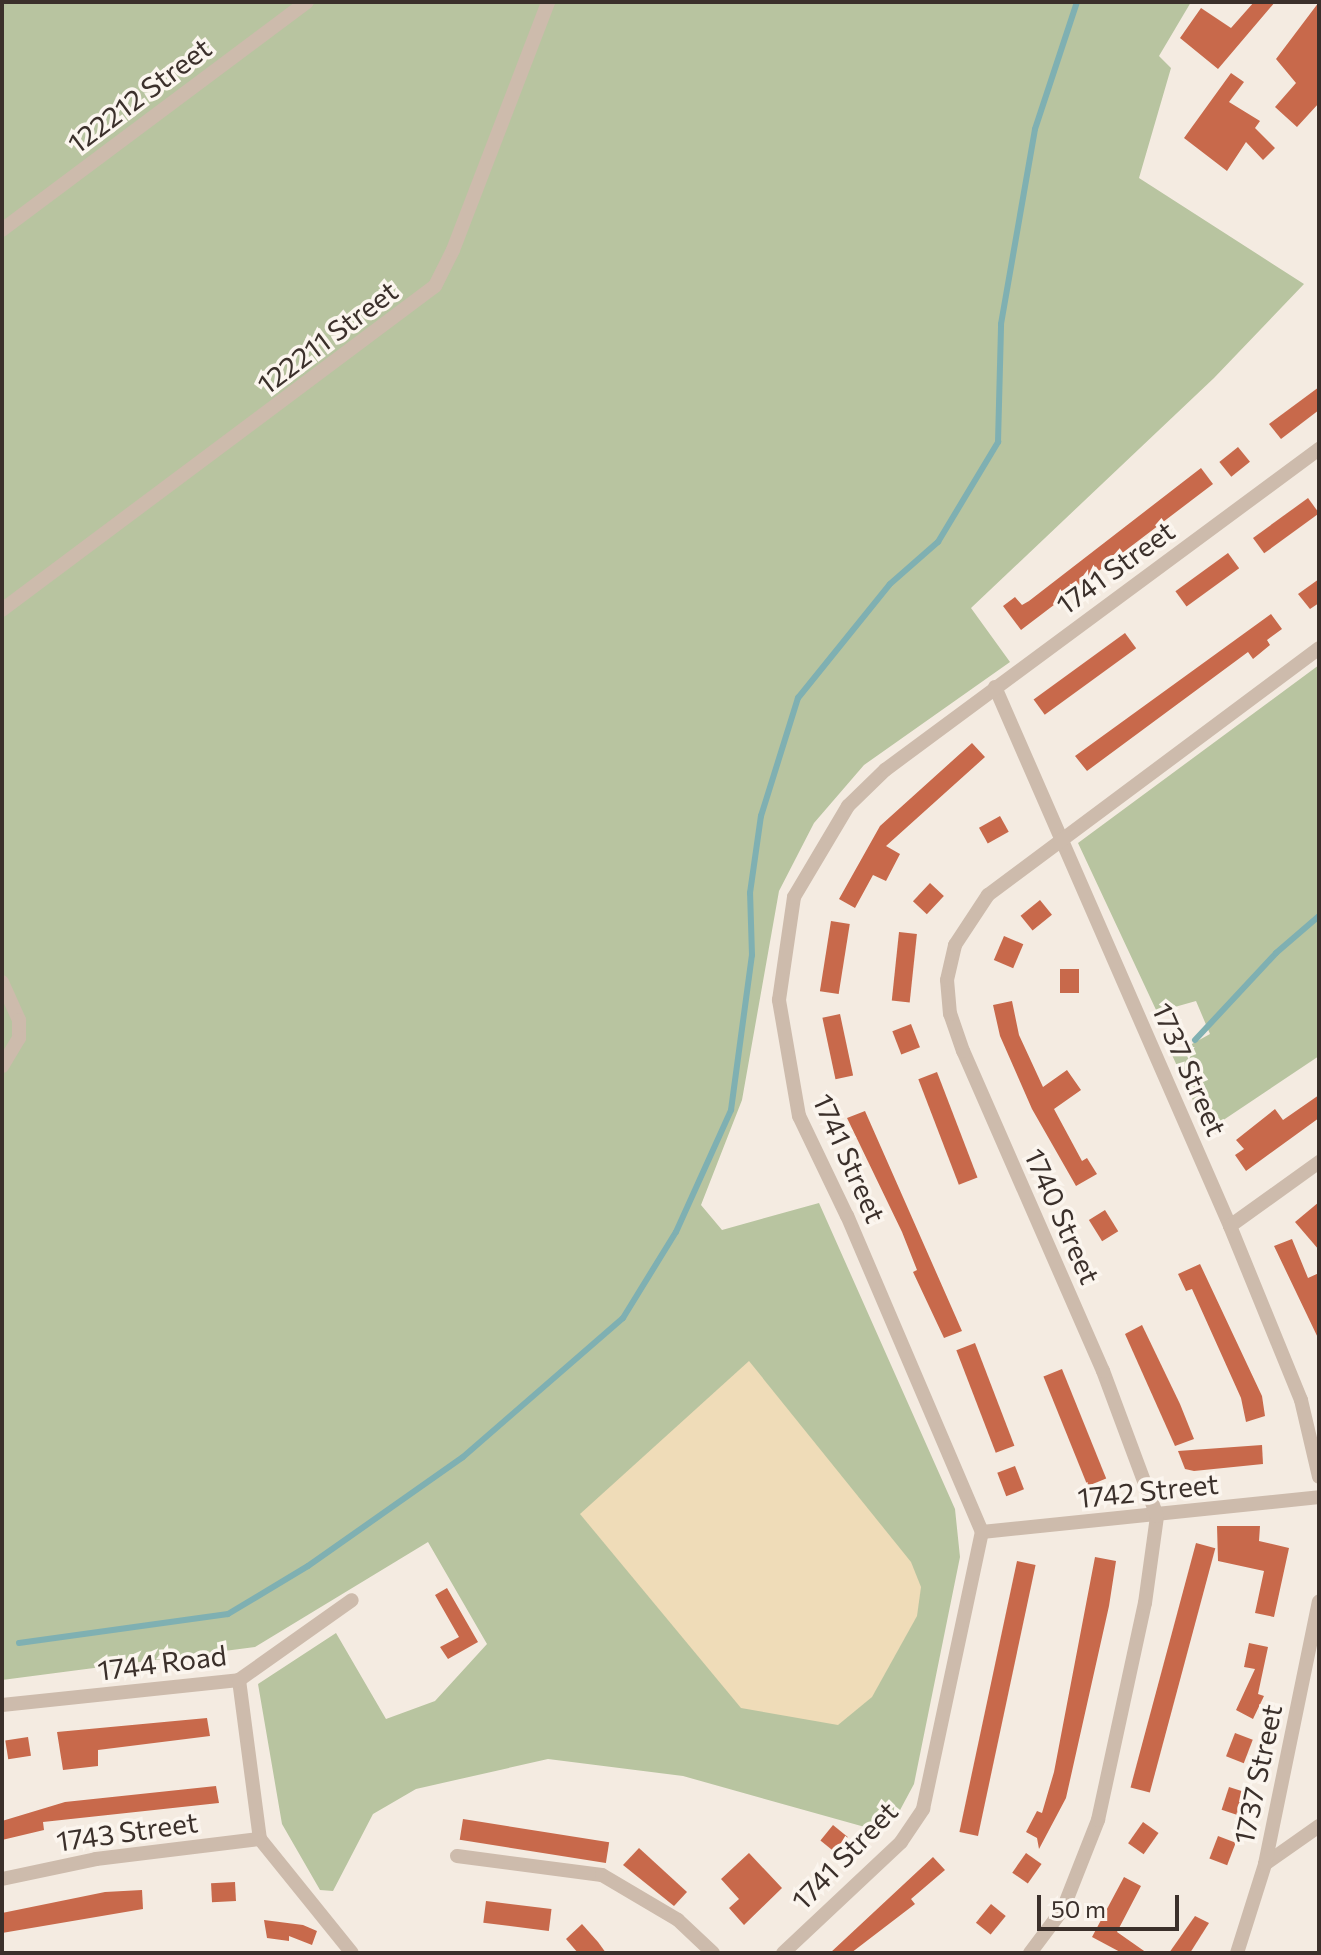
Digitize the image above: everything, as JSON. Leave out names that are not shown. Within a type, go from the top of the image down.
[{"type":"street","name":"122212 Street","points":[[2,230],[307,2]]},
{"type":"street","name":"122211 Street","points":[[2,610],[435,286],[548,2]]},
{"type":"street","name":"1741 Street","points":[[783,1953],[901,1842],[923,1809],[982,1532],[847,1216],[799,1116],[779,1000],[794,897],[848,806],[885,770],[1319,449]]},
{"type":"street","name":"1740 Street","points":[[1030,1953],[1063,1909],[1098,1820],[1145,1603],[1157,1516],[1103,1371],[950,1014],[947,980],[969,917],[988,895],[1319,648]]},
{"type":"street","name":"1737 Street","points":[[995,687],[1058,840],[1230,1226],[1301,1400],[1319,1477]]},
{"type":"street","points":[[2,982],[19,1020],[19,1038],[2,1066]]},
{"type":"street","points":[[1230,1226],[1319,1162]]},
{"type":"street","name":"1742 Street","points":[[982,1532],[1319,1497]]},
{"type":"street","name":"1744 Road","points":[[2,1705],[239,1680],[352,1600]]},
{"type":"street","name":"1737 Street","points":[[1237,1953],[1265,1864],[1319,1602]]},
{"type":"street","points":[[239,1680],[260,1839],[352,1953]]},
{"type":"street","points":[[1265,1864],[1319,1826]]},
{"type":"street","name":"1743 Street","points":[[2,1879],[96,1859],[260,1839]]},
{"type":"street","points":[[457,1856],[602,1875],[678,1920],[713,1953]]},
{"type":"green space","points":[[2,2],[1191,2],[1159,56],[1171,68],[1139,178],[1304,284],[1214,378],[971,608],[1010,662],[864,765],[814,823],[779,891],[742,1100],[701,1205],[722,1230],[819,1203],[955,1509],[960,1557],[914,1784],[899,1812],[872,1829],[683,1776],[548,1759],[416,1789],[373,1814],[333,1891],[320,1890],[282,1824],[258,1684],[336,1633],[386,1719],[435,1701],[487,1644],[428,1542],[255,1647],[2,1680]]},
{"type":"green space","points":[[1319,665],[1319,1056],[1207,1131],[1172,1055],[1210,1034],[1196,1001],[1157,1012],[1078,843]]},
{"type":"sand","points":[[749,1361],[911,1562],[921,1587],[917,1616],[872,1697],[838,1725],[741,1708],[580,1514]]},
{"type":"building","points":[[1254,2],[1275,2],[1218,69],[1180,38],[1201,8],[1231,28]]},
{"type":"building","points":[[1319,2],[1319,103],[1297,127],[1275,107],[1296,83],[1276,59]]},
{"type":"building","points":[[1231,73],[1244,82],[1229,102],[1260,121],[1255,128],[1275,148],[1263,160],[1246,142],[1227,171],[1184,138]]},
{"type":"building","points":[[1319,387],[1319,410],[1281,439],[1269,424]]},
{"type":"building","points":[[1238,447],[1250,462],[1231,477],[1219,462]]},
{"type":"building","points":[[1201,468],[1213,484],[1021,630],[1003,606],[1015,597],[1022,605],[1029,601]]},
{"type":"building","points":[[1308,498],[1319,513],[1264,553],[1253,538]]},
{"type":"building","points":[[1228,553],[1239,568],[1187,607],[1175,591]]},
{"type":"building","points":[[1319,579],[1319,603],[1310,609],[1298,594]]},
{"type":"building","points":[[1271,614],[1282,629],[1267,640],[1270,645],[1253,659],[1248,652],[1087,771],[1075,756]]},
{"type":"building","points":[[1125,633],[1136,648],[1045,715],[1034,699]]},
{"type":"building","points":[[972,743],[985,757],[886,846],[900,854],[886,881],[873,875],[855,908],[839,899],[880,826]]},
{"type":"building","points":[[1000,816],[1009,832],[988,843],[979,828]]},
{"type":"building","points":[[930,883],[944,896],[927,914],[913,901]]},
{"type":"building","points":[[1040,900],[1052,915],[1033,930],[1021,916]]},
{"type":"building","points":[[831,921],[850,924],[839,994],[820,991]]},
{"type":"building","points":[[899,932],[917,934],[910,1003],[892,1001]]},
{"type":"building","points":[[1004,936],[1023,944],[1013,968],[994,960]]},
{"type":"building","points":[[1060,969],[1079,969],[1079,993],[1060,993]]},
{"type":"building","points":[[1012,1001],[1019,1035],[1043,1087],[1067,1070],[1081,1090],[1054,1109],[1082,1161],[1087,1158],[1097,1174],[1076,1186],[1032,1109],[1000,1036],[993,1005]]},
{"type":"building","points":[[840,1014],[853,1076],[835,1079],[822,1018]]},
{"type":"building","points":[[911,1024],[920,1047],[901,1055],[892,1031]]},
{"type":"building","points":[[937,1072],[977,1177],[959,1185],[918,1079]]},
{"type":"building","points":[[1319,1095],[1319,1118],[1246,1171],[1235,1155],[1244,1149],[1236,1140],[1275,1109],[1283,1120]]},
{"type":"building","points":[[865,1111],[962,1331],[944,1338],[913,1272],[917,1270],[902,1232],[847,1118]]},
{"type":"building","points":[[1319,1202],[1319,1250],[1295,1222]]},
{"type":"building","points":[[1105,1210],[1118,1231],[1102,1241],[1089,1220]]},
{"type":"building","points":[[1292,1239],[1308,1278],[1319,1273],[1319,1340],[1274,1246]]},
{"type":"building","points":[[1200,1264],[1262,1396],[1265,1416],[1246,1422],[1241,1398],[1192,1289],[1186,1291],[1178,1274]]},
{"type":"building","points":[[1142,1325],[1194,1439],[1175,1446],[1125,1334]]},
{"type":"building","points":[[975,1343],[1014,1446],[996,1453],[956,1350]]},
{"type":"building","points":[[1062,1369],[1106,1478],[1088,1486],[1043,1376]]},
{"type":"building","points":[[1262,1445],[1263,1464],[1194,1471],[1185,1469],[1178,1451]]},
{"type":"building","points":[[1015,1466],[1024,1489],[1006,1496],[997,1473]]},
{"type":"building","points":[[1217,1526],[1260,1526],[1259,1541],[1289,1548],[1274,1617],[1255,1613],[1264,1571],[1218,1561]]},
{"type":"building","points":[[1196,1543],[1215,1548],[1150,1793],[1131,1787]]},
{"type":"building","points":[[1095,1557],[1116,1561],[1109,1606],[1066,1798],[1039,1849],[1037,1838],[1026,1832],[1037,1811],[1042,1813],[1054,1772]]},
{"type":"building","points":[[1017,1561],[1036,1565],[978,1836],[959,1832]]},
{"type":"building","points":[[447,1588],[478,1642],[448,1659],[440,1647],[459,1637],[435,1595]]},
{"type":"building","points":[[1249,1643],[1268,1647],[1258,1694],[1264,1696],[1253,1719],[1236,1710],[1255,1669],[1244,1667]]},
{"type":"building","points":[[207,1718],[210,1736],[98,1750],[98,1766],[63,1770],[57,1732]]},
{"type":"building","points":[[1235,1733],[1253,1740],[1244,1763],[1226,1756]]},
{"type":"building","points":[[28,1737],[31,1756],[8,1759],[5,1741]]},
{"type":"building","points":[[216,1786],[219,1803],[43,1822],[44,1830],[2,1840],[2,1821],[65,1802]]},
{"type":"building","points":[[1229,1787],[1247,1793],[1240,1816],[1222,1810]]},
{"type":"building","points":[[463,1819],[609,1842],[606,1863],[460,1840]]},
{"type":"building","points":[[1143,1822],[1159,1833],[1144,1854],[1128,1843]]},
{"type":"building","points":[[833,1825],[848,1837],[835,1853],[820,1841]]},
{"type":"building","points":[[1218,1836],[1236,1843],[1227,1865],[1209,1858]]},
{"type":"building","points":[[639,1848],[687,1892],[674,1906],[623,1865]]},
{"type":"building","points":[[749,1853],[782,1888],[744,1925],[729,1908],[739,1899],[721,1879]]},
{"type":"building","points":[[1026,1853],[1042,1864],[1028,1884],[1012,1873]]},
{"type":"building","points":[[933,1857],[945,1870],[911,1899],[915,1904],[851,1953],[830,1953]]},
{"type":"building","points":[[1124,1877],[1141,1886],[1117,1932],[1147,1953],[1122,1953],[1092,1937]]},
{"type":"building","points":[[235,1882],[236,1901],[212,1902],[211,1883]]},
{"type":"building","points":[[142,1890],[143,1909],[2,1933],[2,1913],[105,1892]]},
{"type":"building","points":[[486,1901],[552,1909],[549,1931],[483,1923]]},
{"type":"building","points":[[991,1904],[1006,1916],[991,1935],[976,1923]]},
{"type":"building","points":[[1195,1916],[1209,1923],[1190,1953],[1169,1953]]},
{"type":"building","points":[[264,1920],[303,1925],[317,1931],[312,1945],[289,1936],[289,1941],[267,1938]]},
{"type":"building","points":[[582,1924],[606,1953],[578,1953],[566,1939]]},
{"type":"waterway","points":[[19,1643],[228,1614],[308,1566],[463,1457],[623,1318],[676,1232],[731,1110],[752,955],[750,893],[761,816],[798,698],[890,584],[938,542],[998,442],[1001,324],[1035,129],[1077,2]]},
{"type":"waterway","points":[[1195,1040],[1276,953],[1319,916]]}]
